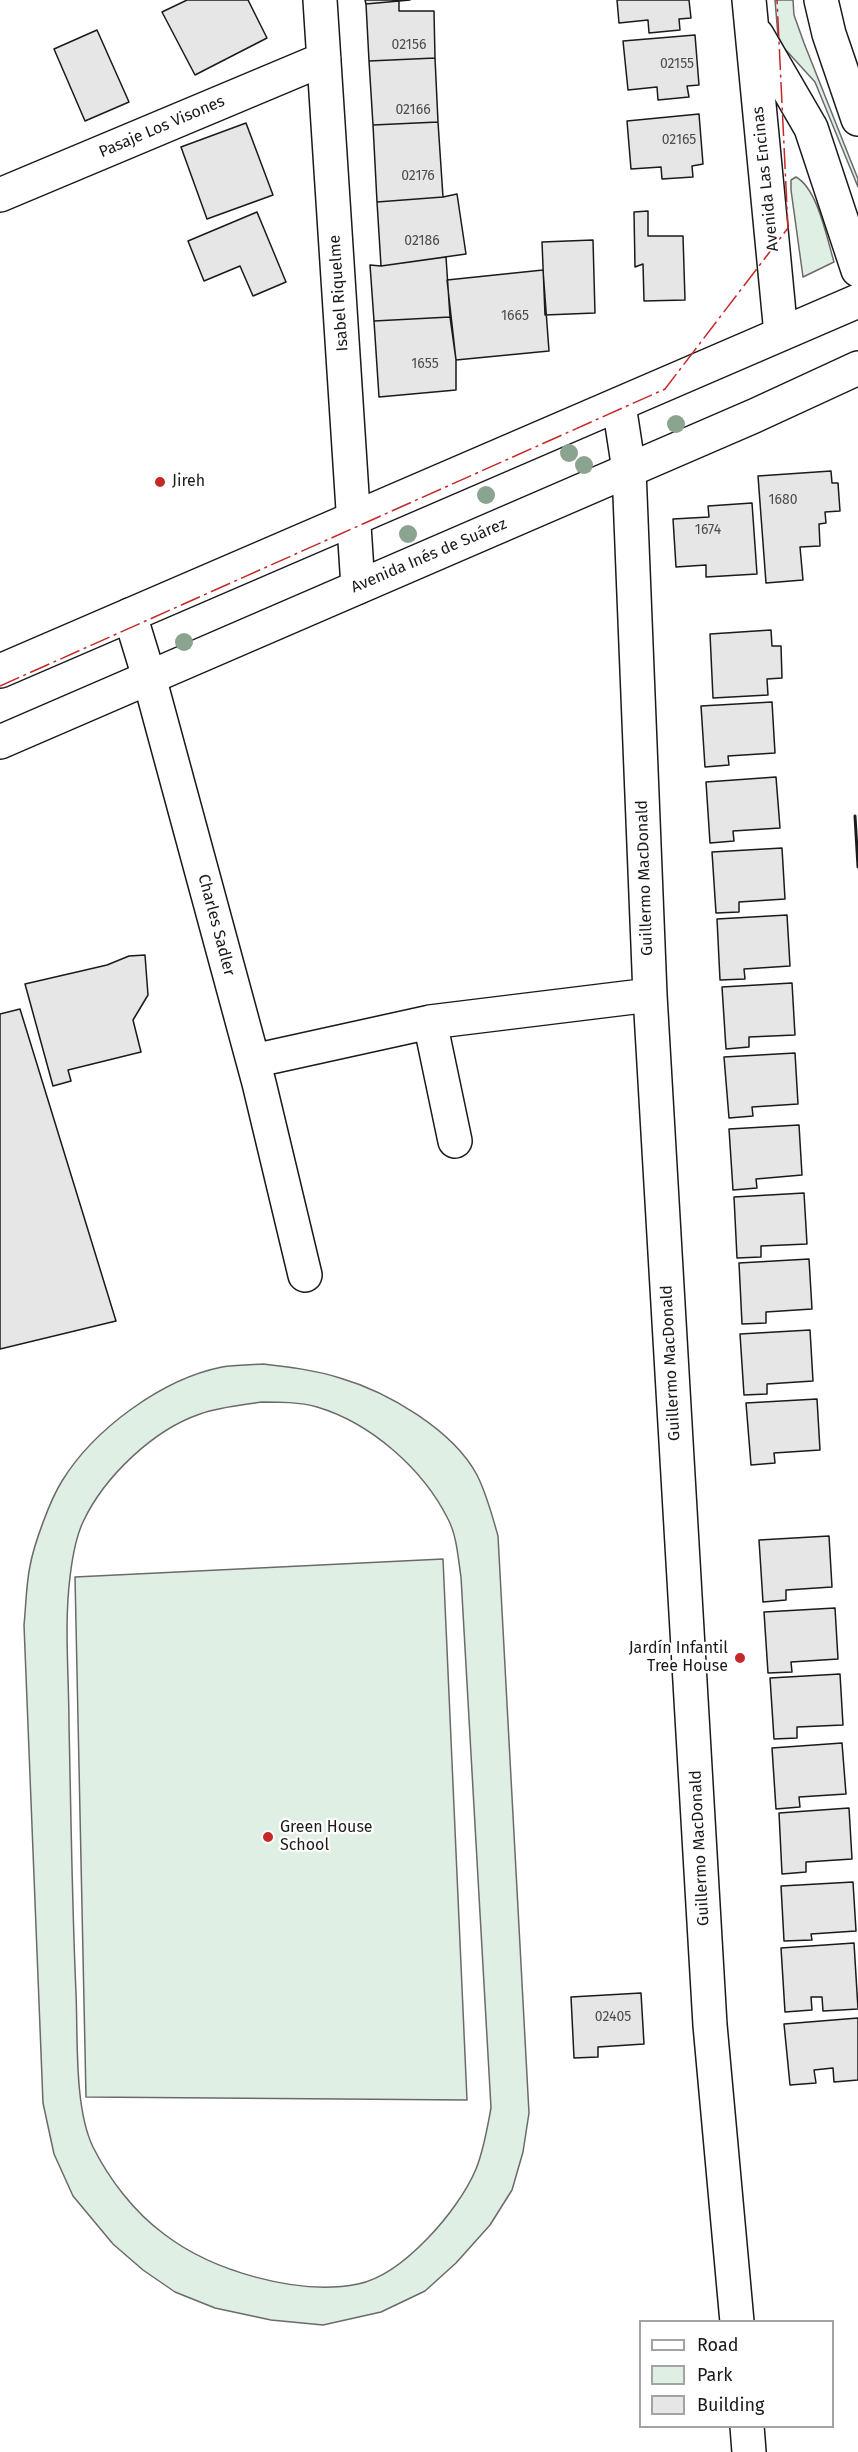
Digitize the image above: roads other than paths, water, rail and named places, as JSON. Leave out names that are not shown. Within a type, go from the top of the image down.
[{"type":"street","name":"Isabel Riquelme","points":[[320,0],[358,587]]},
{"type":"street","points":[[821,0],[829,34],[858,119]]},
{"type":"street","name":"Avenida Las Encinas","points":[[750,11],[811,128],[858,270]]},
{"type":"street","name":"Avenida Las Encinas","points":[[750,11],[781,334]]},
{"type":"street","name":"Pasaje Los Visones","points":[[0,195],[324,59]]},
{"type":"street","points":[[0,671],[858,301]]},
{"type":"street","name":"Avenida Inés de Suárez","points":[[0,742],[629,470],[858,368]]},
{"type":"street","name":"Guillermo MacDonald","points":[[619,405],[629,470],[650,995],[710,2025],[737,2320]]},
{"type":"street","name":"Charles Sadler","points":[[130,615],[253,1060],[304,1275]]},
{"type":"street","points":[[253,1060],[430,1022],[650,995]]},
{"type":"street","points":[[430,1022],[454,1141]]},
{"type":"street","points":[[747,2428],[749,2452]]},
{"type":"place","name":"Jireh","points":[[160,482]]},
{"type":"place","name":"Jardín Infantil Tree House","points":[[740,1658]]},
{"type":"place","name":"Green House School","points":[[268,1837]]}]
